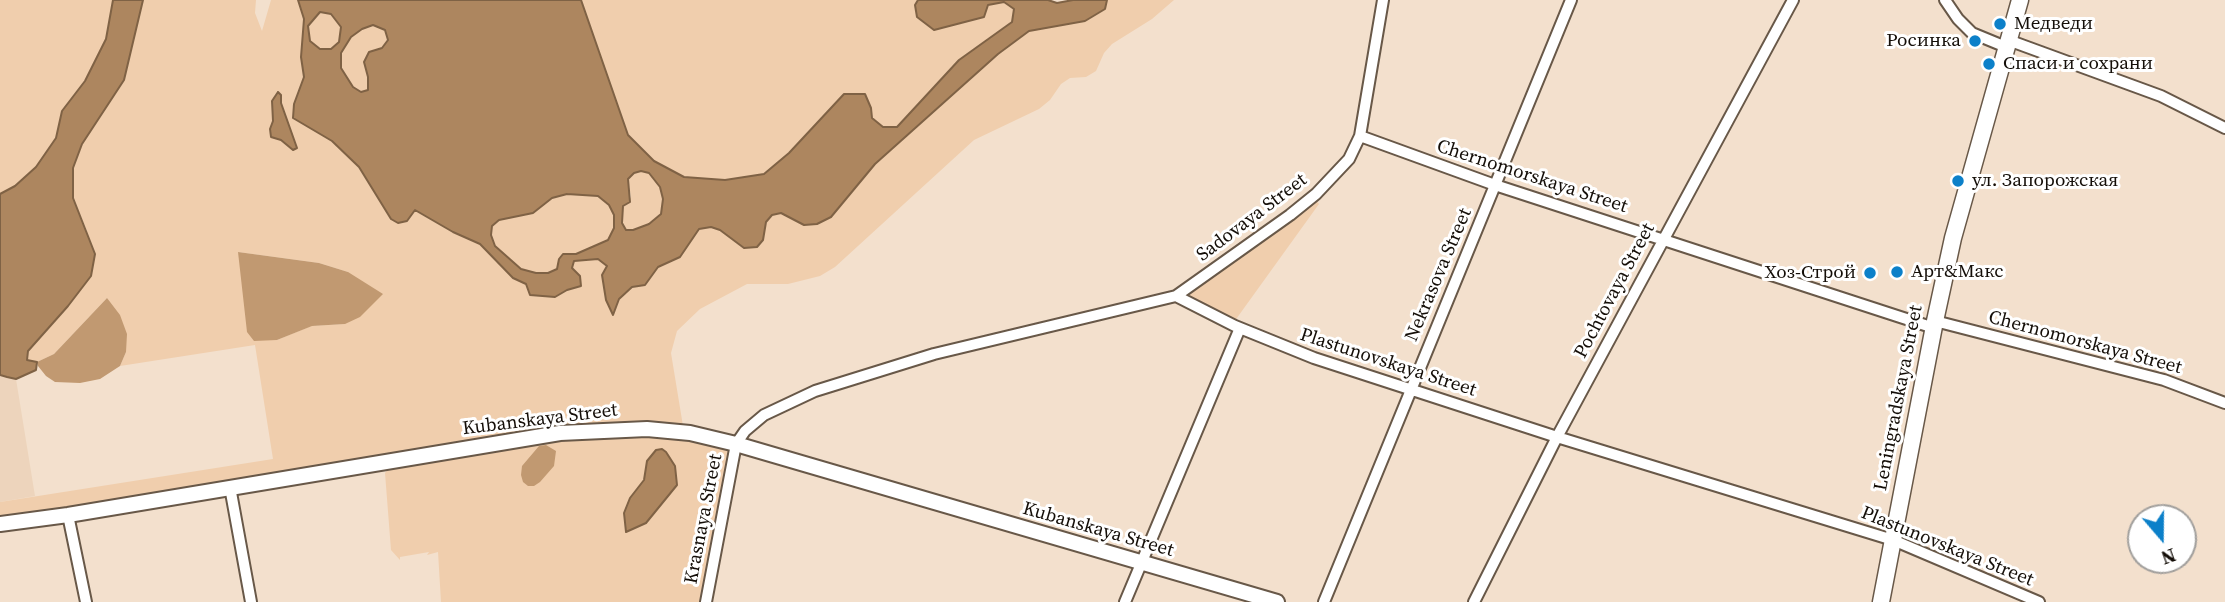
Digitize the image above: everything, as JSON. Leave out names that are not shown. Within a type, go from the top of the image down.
[{"type":"main road","name":"Leningradskaya Street","points":[[1881,602],[1953,238],[2020,0]]},
{"type":"street","name":"Sadovaya Street","points":[[1176,296],[1273,229],[1316,194],[1349,159],[1360,136],[1383,0]]},
{"type":"street","name":"Nekrasova Street","points":[[1324,602],[1571,0]]},
{"type":"street","name":"Pochtovaya Street","points":[[1474,602],[1557,437],[1793,0]]},
{"type":"street","points":[[1945,0],[1972,33],[2161,96],[2225,128]]},
{"type":"street","name":"Chernomorskaya Street","points":[[1360,136],[1495,185],[1934,324],[2164,380],[2225,403]]},
{"type":"street","points":[[736,444],[745,431],[764,415],[815,391],[934,354],[1176,296]]},
{"type":"street","name":"Plastunovskaya Street","points":[[1176,296],[1240,328],[1314,358],[1557,437],[1893,540],[2039,602]]},
{"type":"street","points":[[1125,602],[1240,328]]},
{"type":"street","name":"Kubanskaya Street","points":[[0,524],[587,430],[629,428],[707,436],[1277,602]]},
{"type":"street","name":"Krasnaya Street","points":[[706,602],[736,444]]},
{"type":"street","points":[[230,487],[251,602]]},
{"type":"street","points":[[68,515],[86,602]]},
{"type":"shaded area","points":[[0,0],[114,2],[106,39],[85,81],[62,111],[56,138],[37,167],[15,186],[0,194]]},
{"type":"shaded area","points":[[113,0],[143,0],[124,80],[82,144],[73,168],[73,198],[95,254],[91,276],[28,351],[27,360],[37,362],[36,370],[16,379],[0,375],[0,194],[15,186],[36,167],[56,138],[62,111],[85,81],[106,39]]},
{"type":"shaded area","points":[[143,0],[256,0],[255,13],[262,31],[271,0],[298,0],[304,19],[301,57],[304,77],[294,104],[293,118],[332,141],[359,167],[391,219],[414,210],[481,245],[513,278],[555,297],[581,286],[572,268],[574,261],[598,259],[607,266],[602,275],[606,300],[616,308],[619,299],[632,287],[645,285],[658,267],[680,257],[699,229],[710,226],[720,230],[743,248],[757,247],[763,240],[766,222],[772,215],[781,213],[804,225],[853,189],[875,164],[998,54],[1029,31],[1056,26],[1105,9],[1107,0],[1174,0],[1152,19],[1112,44],[1104,53],[1096,71],[1086,77],[1070,78],[1061,84],[1050,100],[1039,109],[974,140],[835,267],[820,276],[788,284],[747,284],[700,309],[677,331],[671,353],[683,426],[642,423],[276,474],[0,519],[0,502],[273,459],[255,345],[120,366],[126,352],[107,298],[54,354],[37,362],[27,360],[28,351],[68,306],[87,231],[73,198],[73,168],[82,144],[124,80]],"holes":[[[281,95],[281,103],[297,148],[293,150],[270,129],[273,121],[272,101]],[[238,252],[319,263],[348,272],[345,324],[311,326],[277,340]]]},
{"type":"shaded area","points":[[298,0],[581,0],[628,135],[654,161],[684,177],[725,180],[764,174],[789,153],[844,94],[865,94],[872,118],[883,127],[897,127],[959,60],[1012,22],[1014,9],[1004,2],[988,5],[984,17],[934,30],[917,17],[915,5],[918,0],[1048,0],[1057,3],[1107,0],[1105,9],[1085,21],[1029,31],[998,54],[875,164],[831,217],[817,224],[804,225],[781,213],[772,215],[766,222],[763,240],[757,247],[744,248],[720,230],[711,227],[699,229],[680,257],[658,267],[645,285],[632,287],[619,299],[613,315],[606,300],[602,275],[607,266],[598,259],[574,261],[572,268],[580,276],[581,286],[555,297],[530,295],[526,284],[513,278],[480,244],[415,210],[407,221],[398,223],[391,219],[359,167],[332,141],[293,118],[294,104],[304,77],[301,57],[304,19]],"holes":[[[320,12],[331,14],[341,27],[339,42],[331,49],[320,49],[310,41],[308,26]],[[373,25],[385,30],[388,40],[382,48],[369,52],[364,62],[368,90],[361,92],[353,87],[341,68],[341,53],[351,37]],[[634,173],[649,173],[660,187],[663,199],[661,214],[649,224],[626,230],[622,223],[623,206],[630,202],[628,179]],[[567,194],[598,196],[609,205],[614,215],[614,228],[608,240],[576,254],[563,254],[557,269],[548,273],[521,269],[495,246],[491,235],[492,226],[499,220],[533,213],[552,198]]]},
{"type":"shaded area","points":[[581,0],[918,0],[915,5],[934,30],[957,23],[988,5],[1005,2],[1014,9],[1012,22],[959,60],[897,127],[883,127],[872,118],[871,108],[844,94],[789,153],[764,174],[725,180],[684,177],[654,161],[628,135]]},
{"type":"shaded area","points":[[320,12],[331,14],[341,27],[339,42],[331,49],[320,49],[310,41],[308,26]]},
{"type":"shaded area","points":[[373,25],[385,30],[388,39],[382,48],[369,52],[364,62],[368,90],[361,92],[353,87],[341,68],[341,53],[351,37]]},
{"type":"shaded area","points":[[278,92],[297,148],[293,150],[281,140],[271,137],[272,101]]},
{"type":"shaded area","points":[[641,171],[649,173],[660,187],[663,199],[661,214],[649,224],[626,230],[622,223],[623,206],[631,197],[628,179]]},
{"type":"shaded area","points":[[567,194],[598,196],[609,205],[614,215],[614,228],[608,240],[576,254],[563,254],[557,269],[548,273],[521,269],[495,246],[491,235],[492,226],[500,220],[533,213],[552,198]]},
{"type":"shaded area","points":[[1315,199],[1319,204],[1234,322],[1187,296]]},
{"type":"shaded area","points":[[238,252],[319,263],[348,272],[383,294],[360,317],[345,324],[312,326],[277,340],[254,341],[247,332]]},
{"type":"shaded area","points":[[107,298],[120,315],[127,334],[126,352],[120,366],[100,379],[80,383],[55,382],[46,376],[37,362],[54,354]]},
{"type":"shaded area","points":[[0,375],[16,379],[35,496],[0,502]]},
{"type":"shaded area","points":[[633,434],[697,439],[729,448],[700,602],[441,602],[438,552],[400,557],[400,560],[391,550],[385,473],[389,468],[557,439]],"holes":[[[647,461],[677,485],[646,523],[626,532],[624,513],[630,498],[644,480]]]},
{"type":"shaded area","points":[[546,445],[556,451],[554,466],[540,482],[528,486],[523,482],[522,466],[539,446]]},
{"type":"shaded area","points":[[662,449],[675,466],[677,485],[646,523],[626,532],[624,513],[630,498],[644,480],[647,461],[656,450]]},
{"type":"place","name":"Медведи","points":[[2000,24]]},
{"type":"place","name":"Росинка","points":[[1975,41]]},
{"type":"place","name":"Спаси и сохрани","points":[[1989,64]]},
{"type":"place","name":"ул. Запорожская","points":[[1958,181]]},
{"type":"place","name":"Арт&Макс","points":[[1897,272]]},
{"type":"place","name":"Хоз-Строй","points":[[1870,273]]}]
